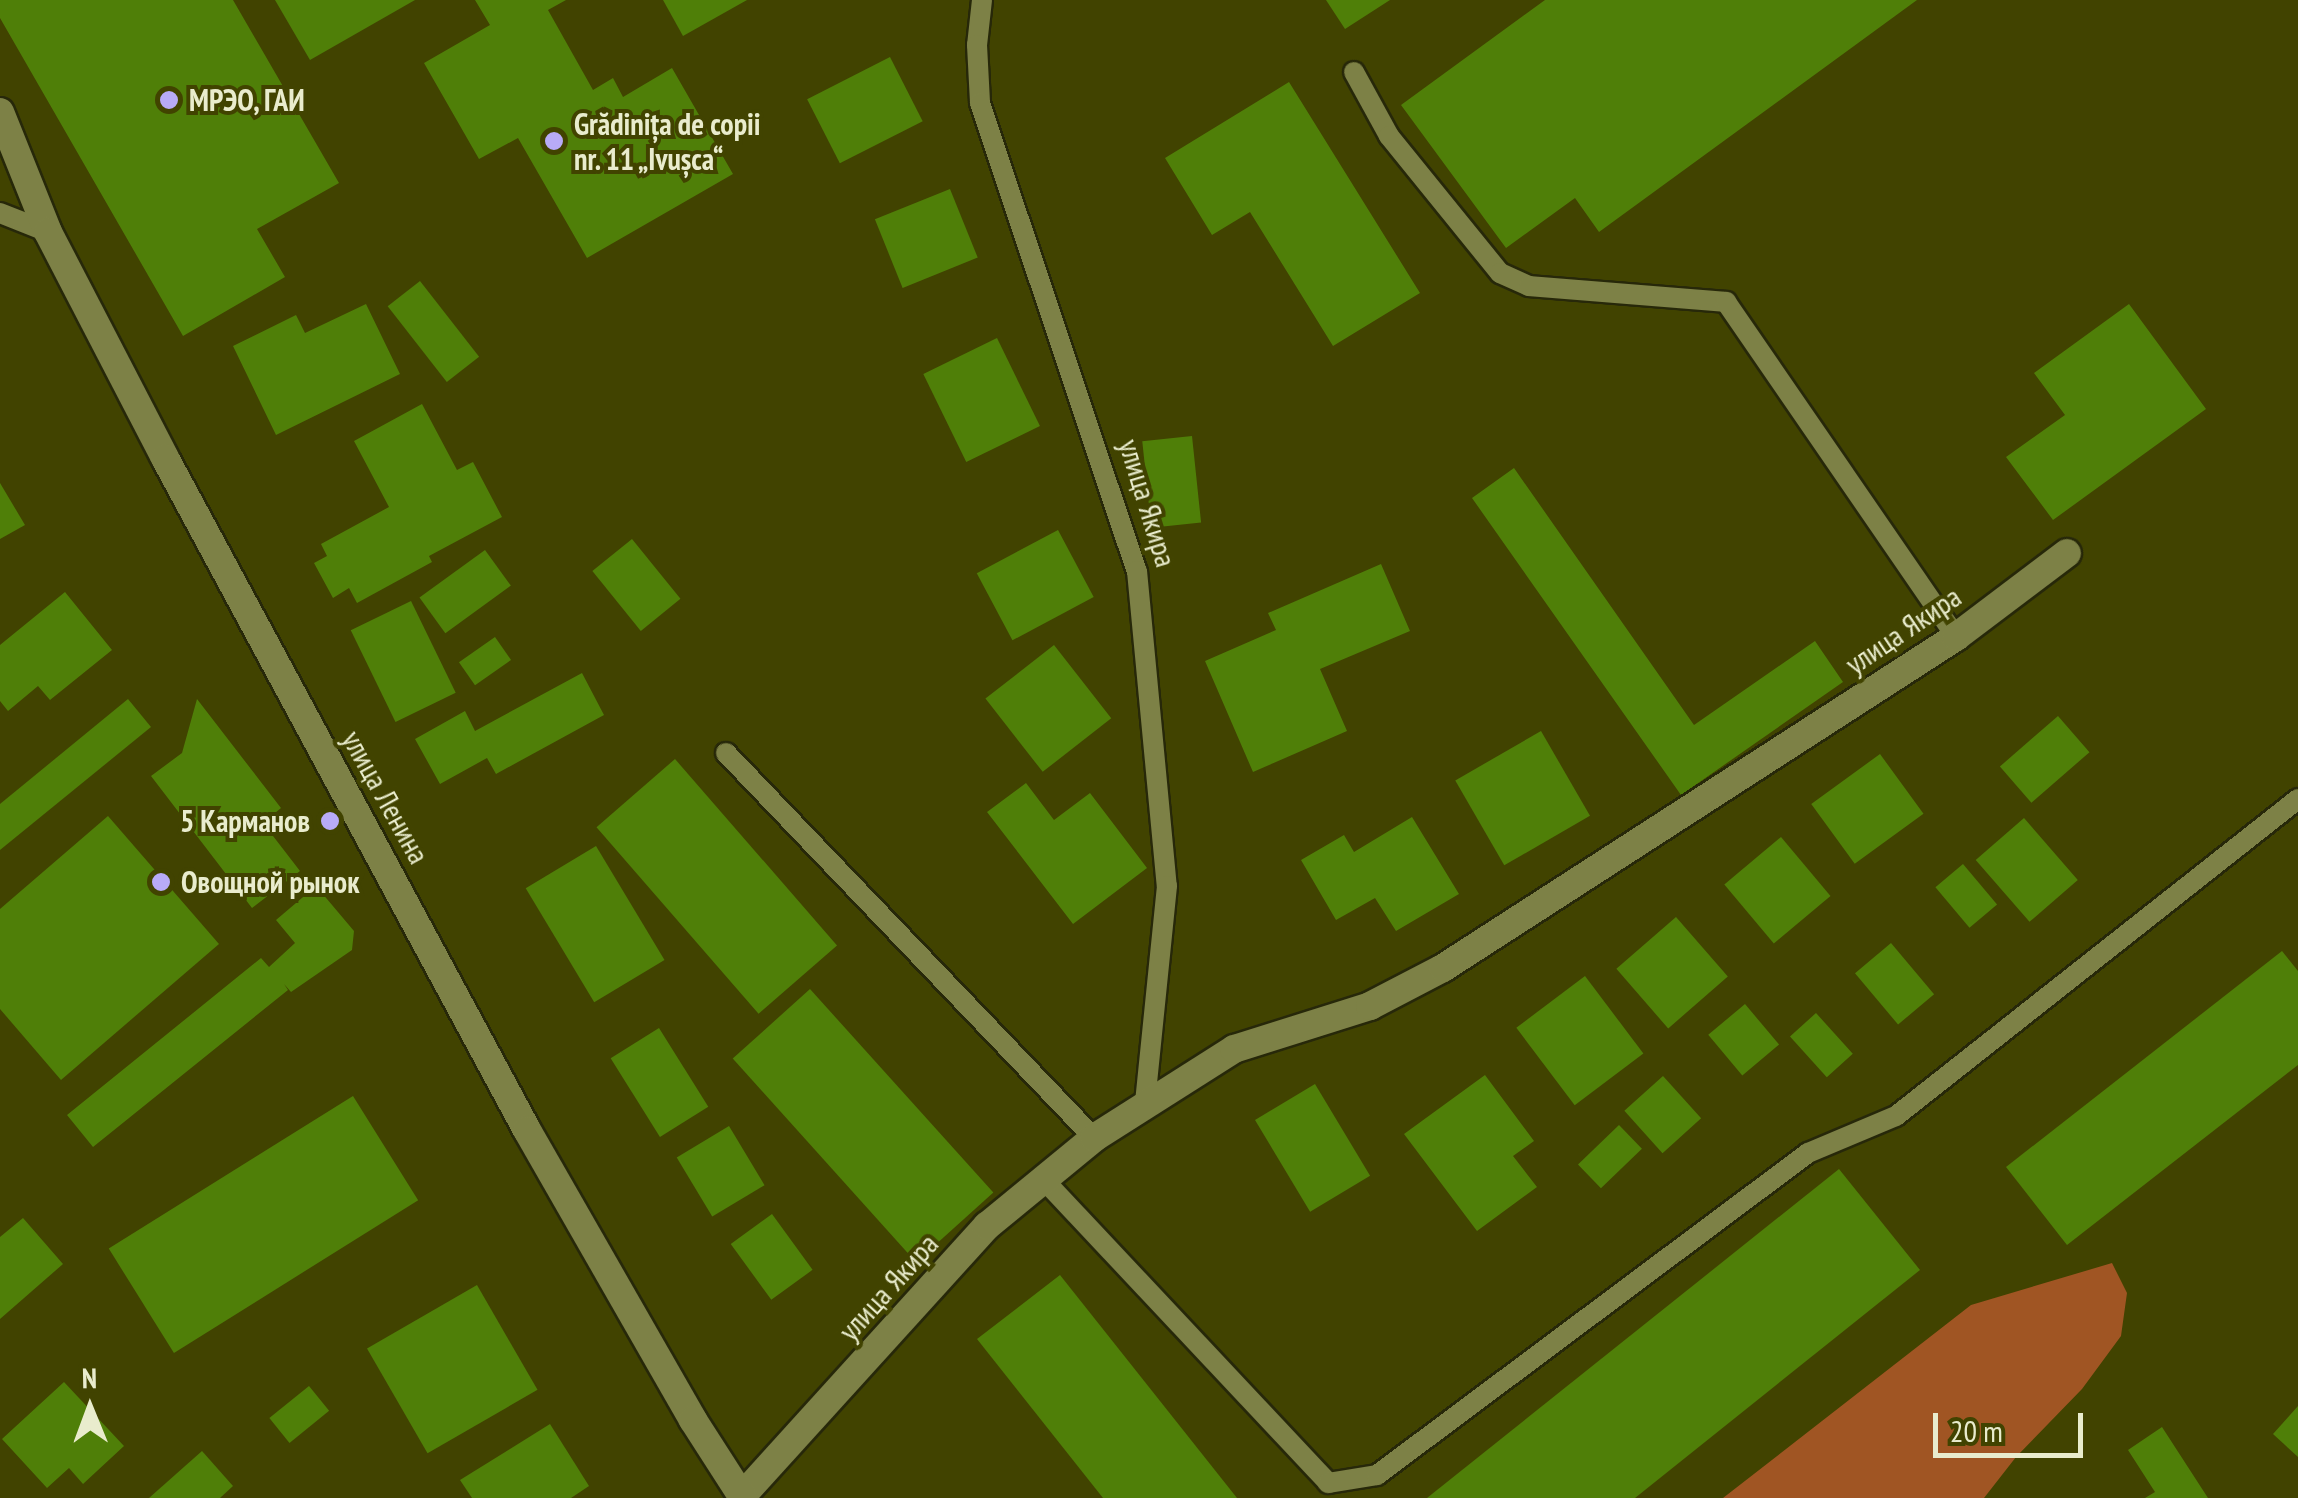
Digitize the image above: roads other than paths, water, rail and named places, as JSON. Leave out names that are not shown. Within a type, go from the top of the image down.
[{"type":"street","name":"улица Ленина","points":[[0,112],[48,232],[527,1130],[693,1420],[742,1497]]},
{"type":"street","name":"улица Якира","points":[[742,1497],[987,1226],[1094,1138],[1145,1102],[1234,1050],[1370,1006],[1443,968],[1956,637],[2067,553]]},
{"type":"lane","name":"улица Якира","points":[[982,0],[978,45],[980,103],[1137,571],[1159,760],[1167,886],[1145,1102]]},
{"type":"lane","points":[[1354,72],[1389,136],[1500,273],[1530,286],[1726,302],[1956,637]]},
{"type":"lane","points":[[0,212],[48,232]]},
{"type":"lane","points":[[726,753],[1094,1138]]},
{"type":"lane","points":[[1043,1179],[1328,1483],[1378,1475],[1808,1153],[1896,1116],[2298,798]]},
{"type":"place","name":"МРЭО, ГАИ","points":[[169,100]]},
{"type":"place","name":"Grădinița de copii nr. 11 „Ivușca“","points":[[554,141]]},
{"type":"place","name":"5 Карманов","points":[[330,821]]},
{"type":"place","name":"Овощной рынок","points":[[161,882]]}]
